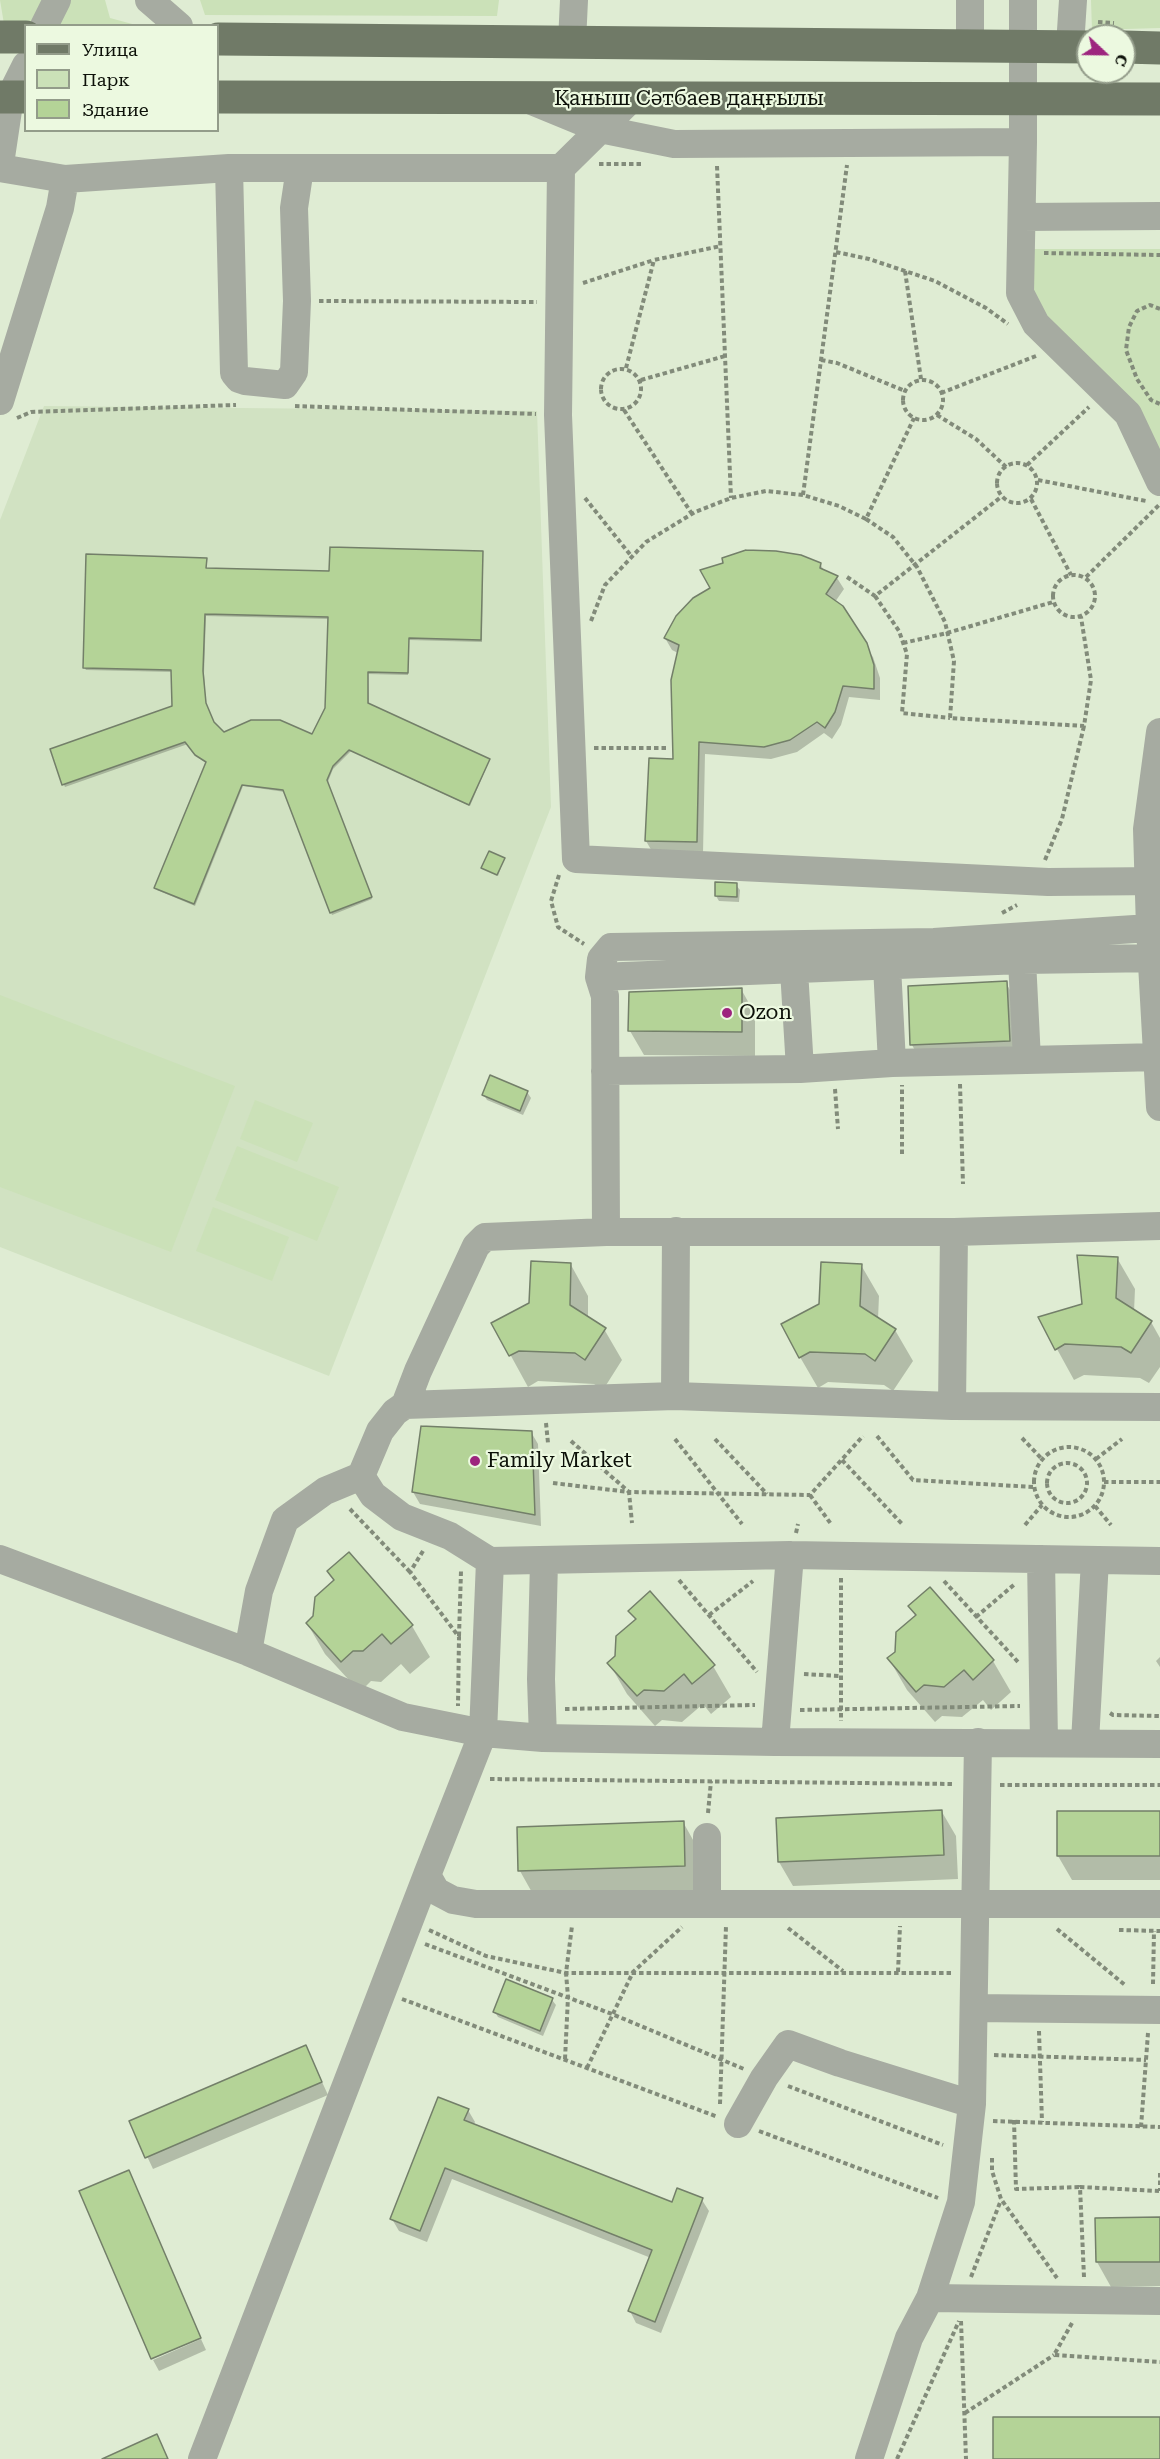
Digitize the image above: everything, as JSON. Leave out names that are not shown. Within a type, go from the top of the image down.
[{"type":"main road","points":[[0,37],[24,37]]},
{"type":"main road","points":[[219,39],[1076,46]]},
{"type":"main road","points":[[1136,47],[1160,48]]},
{"type":"main road","name":"Қаныш Сәтбаев даңғылы","points":[[219,97],[1023,99],[1153,102]]},
{"type":"lane","points":[[45,24],[57,0]]},
{"type":"lane","points":[[149,0],[177,24]]},
{"type":"lane","points":[[572,42],[574,0]]},
{"type":"lane","points":[[969,45],[970,0]]},
{"type":"lane","points":[[1023,0],[1020,293],[1036,324],[1128,414],[1160,482]]},
{"type":"lane","points":[[1073,0],[1076,24]]},
{"type":"lane","points":[[24,70],[12,97],[0,166],[64,179],[229,168],[561,168],[631,99]]},
{"type":"lane","points":[[525,98],[600,129],[674,144],[714,158],[849,143],[1023,142]]},
{"type":"lane","points":[[229,168],[234,373],[239,379],[285,385],[291,380],[294,372],[297,301],[294,208],[300,168]]},
{"type":"lane","points":[[561,168],[571,293],[558,414],[576,859],[1034,881],[1154,881]]},
{"type":"lane","points":[[0,402],[60,208],[64,179]]},
{"type":"lane","points":[[1022,217],[1160,216]]},
{"type":"lane","points":[[1160,732],[1148,829],[1154,881],[1160,1107]]},
{"type":"lane","points":[[606,1232],[605,996],[599,977],[601,959],[611,947],[934,942],[1155,927]]},
{"type":"lane","points":[[599,977],[1022,960],[1156,958]]},
{"type":"lane","points":[[1022,960],[1027,1060]]},
{"type":"lane","points":[[887,966],[897,1063]]},
{"type":"lane","points":[[794,970],[800,1069]]},
{"type":"lane","points":[[605,1071],[800,1069],[897,1063],[1159,1057]]},
{"type":"lane","points":[[405,1405],[418,1371],[476,1246],[485,1237],[606,1232],[954,1232],[1160,1226]]},
{"type":"lane","points":[[675,1396],[676,1231]]},
{"type":"lane","points":[[952,1406],[954,1232]]},
{"type":"lane","points":[[248,1652],[259,1591],[285,1520],[325,1491],[361,1476],[380,1431],[395,1412],[405,1405],[675,1396],[952,1406],[1160,1407]]},
{"type":"lane","points":[[361,1476],[374,1495],[402,1517],[450,1536],[490,1561],[544,1562],[572,1558],[790,1555],[1160,1561]]},
{"type":"lane","points":[[775,1742],[790,1555]]},
{"type":"lane","points":[[0,1559],[248,1652],[403,1717],[461,1718],[543,1738],[1160,1744]]},
{"type":"lane","points":[[1041,1559],[1044,1742]]},
{"type":"lane","points":[[1086,1742],[1095,1560]]},
{"type":"lane","points":[[202,2459],[465,1778],[461,1718],[490,1561]]},
{"type":"lane","points":[[543,1738],[541,1679],[544,1562]]},
{"type":"lane","points":[[873,2458],[909,2338],[930,2298],[961,2202],[985,2112],[974,2008],[978,1742]]},
{"type":"lane","points":[[706,1837],[716,1913]]},
{"type":"lane","points":[[427,1875],[436,1891],[453,1900],[476,1904],[716,1913],[977,1903],[1160,1904]]},
{"type":"lane","points":[[974,2008],[1154,2007]]},
{"type":"lane","points":[[738,2124],[764,2078],[788,2044],[985,2112]]},
{"type":"lane","points":[[930,2298],[1078,2303],[1160,2301]]},
{"type":"path","points":[[803,495],[849,143]]},
{"type":"path","points":[[714,158],[731,498]]},
{"type":"path","points":[[593,164],[651,164]]},
{"type":"path","points":[[297,301],[571,293],[654,260],[720,246]]},
{"type":"path","points":[[836,252],[869,258],[935,281],[986,308],[1013,328]]},
{"type":"path","points":[[1021,254],[1160,255]]},
{"type":"path","points":[[626,368],[654,260]]},
{"type":"path","points":[[905,271],[921,379]]},
{"type":"path","points":[[1160,309],[1150,306],[1137,311],[1129,327],[1126,350],[1137,379],[1151,400],[1160,404]]},
{"type":"path","points":[[941,393],[1045,352]]},
{"type":"path","points":[[641,380],[725,356]]},
{"type":"path","points":[[821,360],[837,363],[905,391]]},
{"type":"path","points":[[626,368],[641,380]]},
{"type":"path","points":[[626,368],[608,373],[600,390],[608,406],[626,410],[641,398],[641,380]]},
{"type":"path","points":[[921,379],[936,384],[944,398],[937,415],[925,421],[910,417],[902,403],[906,387],[921,379]]},
{"type":"path","points":[[1038,480],[1034,496],[1018,505],[1001,497],[996,479],[1008,464],[1027,465],[1096,400]]},
{"type":"path","points":[[623,409],[692,514]]},
{"type":"path","points":[[937,415],[976,439],[1006,467]]},
{"type":"path","points":[[866,519],[914,418]]},
{"type":"path","points":[[1027,465],[1038,480],[1160,502]]},
{"type":"path","points":[[590,626],[605,585],[646,542],[692,514],[731,498],[765,491],[803,495],[839,506],[866,519],[893,537],[914,563],[945,622],[948,633],[954,661],[950,718]]},
{"type":"path","points":[[584,496],[632,557]]},
{"type":"path","points":[[875,596],[914,563],[1001,497]]},
{"type":"path","points":[[1031,499],[1071,574]]},
{"type":"path","points":[[1086,577],[1160,502]]},
{"type":"path","points":[[1071,574],[1086,577],[1096,589],[1094,606],[1081,617],[1064,615],[1053,602],[1055,585],[1071,574]]},
{"type":"path","points":[[847,577],[875,596],[899,631],[907,654],[902,713],[1084,726]]},
{"type":"path","points":[[903,643],[948,633],[1053,602]]},
{"type":"path","points":[[1034,881],[1062,819],[1084,726],[1090,680],[1081,617]]},
{"type":"path","points":[[584,747],[669,748]]},
{"type":"path","points":[[576,859],[556,877],[551,901],[558,927],[587,945],[611,947]]},
{"type":"path","points":[[959,1062],[963,1184]]},
{"type":"path","points":[[897,1063],[902,1154]]},
{"type":"path","points":[[834,1067],[838,1129]]},
{"type":"path","points":[[552,1483],[629,1492],[810,1495],[863,1436]]},
{"type":"path","points":[[877,1436],[913,1480],[1034,1487]]},
{"type":"path","points":[[1022,1438],[1042,1459]]},
{"type":"path","points":[[675,1439],[742,1524]]},
{"type":"path","points":[[715,1439],[768,1494]]},
{"type":"path","points":[[1096,1459],[1122,1439]]},
{"type":"path","points":[[571,1441],[629,1492],[632,1523]]},
{"type":"path","points":[[1070,1447],[1079,1448],[1096,1459],[1104,1482],[1101,1497],[1095,1506],[1087,1512],[1068,1518],[1058,1516],[1042,1505],[1034,1487],[1037,1467],[1042,1459],[1059,1448],[1070,1447]]},
{"type":"path","points":[[842,1460],[902,1524]]},
{"type":"path","points":[[1066,1462],[1081,1467],[1088,1482],[1083,1496],[1068,1503],[1053,1498],[1047,1484],[1052,1469],[1066,1462]]},
{"type":"path","points":[[1104,1482],[1160,1482]]},
{"type":"path","points":[[810,1495],[831,1524]]},
{"type":"path","points":[[1025,1525],[1042,1505]]},
{"type":"path","points":[[1095,1506],[1111,1525]]},
{"type":"path","points":[[350,1509],[410,1572],[459,1636]]},
{"type":"path","points":[[410,1572],[426,1545]]},
{"type":"path","points":[[709,1615],[768,1569],[790,1555]]},
{"type":"path","points":[[461,1718],[459,1636],[462,1562]]},
{"type":"path","points":[[671,1571],[761,1677]]},
{"type":"path","points":[[938,1574],[1025,1669]]},
{"type":"path","points":[[841,1575],[841,1709]]},
{"type":"path","points":[[798,1674],[840,1676]]},
{"type":"path","points":[[794,1710],[1023,1706],[1024,1695]]},
{"type":"path","points":[[559,1703],[567,1711],[767,1704]]},
{"type":"path","points":[[1113,1715],[1160,1716]]},
{"type":"path","points":[[465,1778],[979,1785],[1160,1785]]},
{"type":"path","points":[[706,1837],[711,1781]]},
{"type":"path","points":[[382,1991],[565,2060],[720,2117],[726,1972],[716,1913],[633,1972],[587,2068]]},
{"type":"path","points":[[780,1922],[844,1972]]},
{"type":"path","points":[[561,1924],[572,1924],[566,1973],[568,1997],[565,2060]]},
{"type":"path","points":[[406,1929],[486,1956],[566,1973],[955,1972]]},
{"type":"path","points":[[406,1929],[764,2078],[947,2146]]},
{"type":"path","points":[[1057,1929],[1125,1985]]},
{"type":"path","points":[[1141,2127],[1146,2060],[1154,2007],[1154,1931]]},
{"type":"path","points":[[1039,2024],[1042,2122]]},
{"type":"path","points":[[992,2045],[992,2066]]},
{"type":"path","points":[[992,2055],[1146,2060]]},
{"type":"path","points":[[985,2112],[1014,2120],[1160,2127]]},
{"type":"path","points":[[985,2112],[992,2131]]},
{"type":"path","points":[[1014,2120],[1016,2189],[1080,2187],[1160,2191],[1160,2173]]},
{"type":"path","points":[[738,2124],[941,2199],[961,2202]]},
{"type":"path","points":[[992,2151],[992,2171],[1001,2199],[1078,2303]]},
{"type":"path","points":[[965,2413],[1054,2355],[1078,2303],[1080,2187]]},
{"type":"path","points":[[963,2298],[1001,2199]]},
{"type":"path","points":[[897,2459],[961,2315],[966,2459]]},
{"type":"path","points":[[1054,2355],[1160,2362]]},
{"type":"shaded area","points":[[44,406],[537,411],[551,807],[329,1376],[0,1247],[0,520]]},
{"type":"green space","points":[[0,0],[105,0],[110,18],[132,24],[24,24],[24,26],[5,30]]},
{"type":"green space","points":[[200,0],[499,0],[497,16],[205,15]]},
{"type":"green space","points":[[1091,0],[1160,0],[1160,28],[1136,29],[1136,24],[1092,24]]},
{"type":"green space","points":[[1029,249],[1160,249],[1160,453],[1029,301]]},
{"type":"green space","points":[[0,995],[235,1086],[171,1252],[0,1187]]},
{"type":"green space","points":[[255,1100],[313,1123],[297,1162],[240,1139]]},
{"type":"green space","points":[[237,1146],[339,1187],[317,1241],[215,1200]]},
{"type":"green space","points":[[213,1207],[289,1237],[272,1281],[196,1251]]},
{"type":"building","points":[[330,547],[483,551],[481,640],[409,638],[408,673],[368,672],[368,703],[490,759],[469,805],[349,750],[333,766],[327,780],[372,897],[330,913],[283,790],[242,785],[194,904],[154,888],[206,762],[195,755],[185,742],[62,785],[50,749],[172,706],[171,670],[83,668],[86,554],[207,558],[206,568],[329,571]],"holes":[[[205,614],[328,617],[325,708],[312,734],[280,720],[251,720],[224,732],[214,722],[206,703],[203,671]]]},
{"type":"building","points":[[746,550],[801,555],[821,563],[820,568],[838,576],[826,594],[843,606],[867,643],[874,665],[874,689],[843,686],[835,712],[825,728],[817,722],[790,740],[764,747],[699,742],[697,842],[645,841],[649,758],[673,759],[671,680],[679,645],[664,638],[676,616],[693,598],[710,588],[700,570],[723,563],[722,558]]},
{"type":"building","points":[[489,851],[505,858],[497,875],[481,868]]},
{"type":"building","points":[[715,882],[737,883],[737,897],[715,896]]},
{"type":"building","points":[[1007,981],[1010,1041],[910,1045],[908,986]]},
{"type":"building","points":[[742,988],[742,1032],[628,1031],[629,992]]},
{"type":"building","points":[[490,1075],[528,1091],[520,1111],[482,1095]]},
{"type":"building","points":[[1077,1255],[1118,1257],[1116,1298],[1152,1321],[1131,1353],[1121,1347],[1065,1344],[1055,1350],[1038,1317],[1082,1304]]},
{"type":"building","points":[[531,1261],[571,1263],[570,1305],[606,1328],[585,1360],[575,1353],[519,1351],[509,1356],[491,1323],[529,1303]]},
{"type":"building","points":[[821,1262],[862,1264],[860,1306],[896,1329],[875,1361],[865,1354],[810,1352],[799,1358],[781,1324],[819,1304]]},
{"type":"building","name":"Family Market","points":[[421,1426],[532,1431],[535,1515],[412,1492]]},
{"type":"building","points":[[349,1552],[413,1625],[391,1644],[382,1634],[363,1651],[353,1651],[341,1662],[306,1623],[313,1616],[315,1597],[334,1580],[327,1571]]},
{"type":"building","points":[[930,1587],[994,1660],[973,1680],[964,1670],[944,1687],[924,1685],[916,1692],[887,1658],[895,1652],[896,1632],[916,1615],[908,1606]]},
{"type":"building","points":[[650,1591],[715,1665],[692,1684],[684,1674],[664,1691],[644,1690],[637,1696],[607,1663],[615,1656],[616,1636],[636,1619],[628,1611]]},
{"type":"building","points":[[942,1810],[944,1855],[778,1862],[776,1818]]},
{"type":"building","points":[[1057,1811],[1160,1811],[1160,1856],[1057,1856]]},
{"type":"building","points":[[684,1821],[685,1866],[518,1871],[517,1827]]},
{"type":"building","points":[[506,1979],[553,1998],[540,2031],[493,2012]]},
{"type":"building","points":[[306,2045],[322,2082],[145,2158],[129,2121]]},
{"type":"building","points":[[438,2097],[469,2109],[464,2120],[672,2202],[677,2188],[703,2198],[655,2322],[628,2311],[652,2250],[445,2168],[420,2231],[390,2219]]},
{"type":"building","points":[[129,2170],[201,2338],[151,2359],[79,2191]]},
{"type":"building","points":[[1160,2217],[1160,2262],[1096,2262],[1095,2218]]},
{"type":"building","points":[[993,2417],[1160,2417],[1160,2459],[993,2459]]},
{"type":"building","points":[[157,2434],[168,2459],[102,2459]]},
{"type":"place","name":"Ozon","points":[[727,1013]]},
{"type":"place","name":"Family Market","points":[[475,1461]]}]
